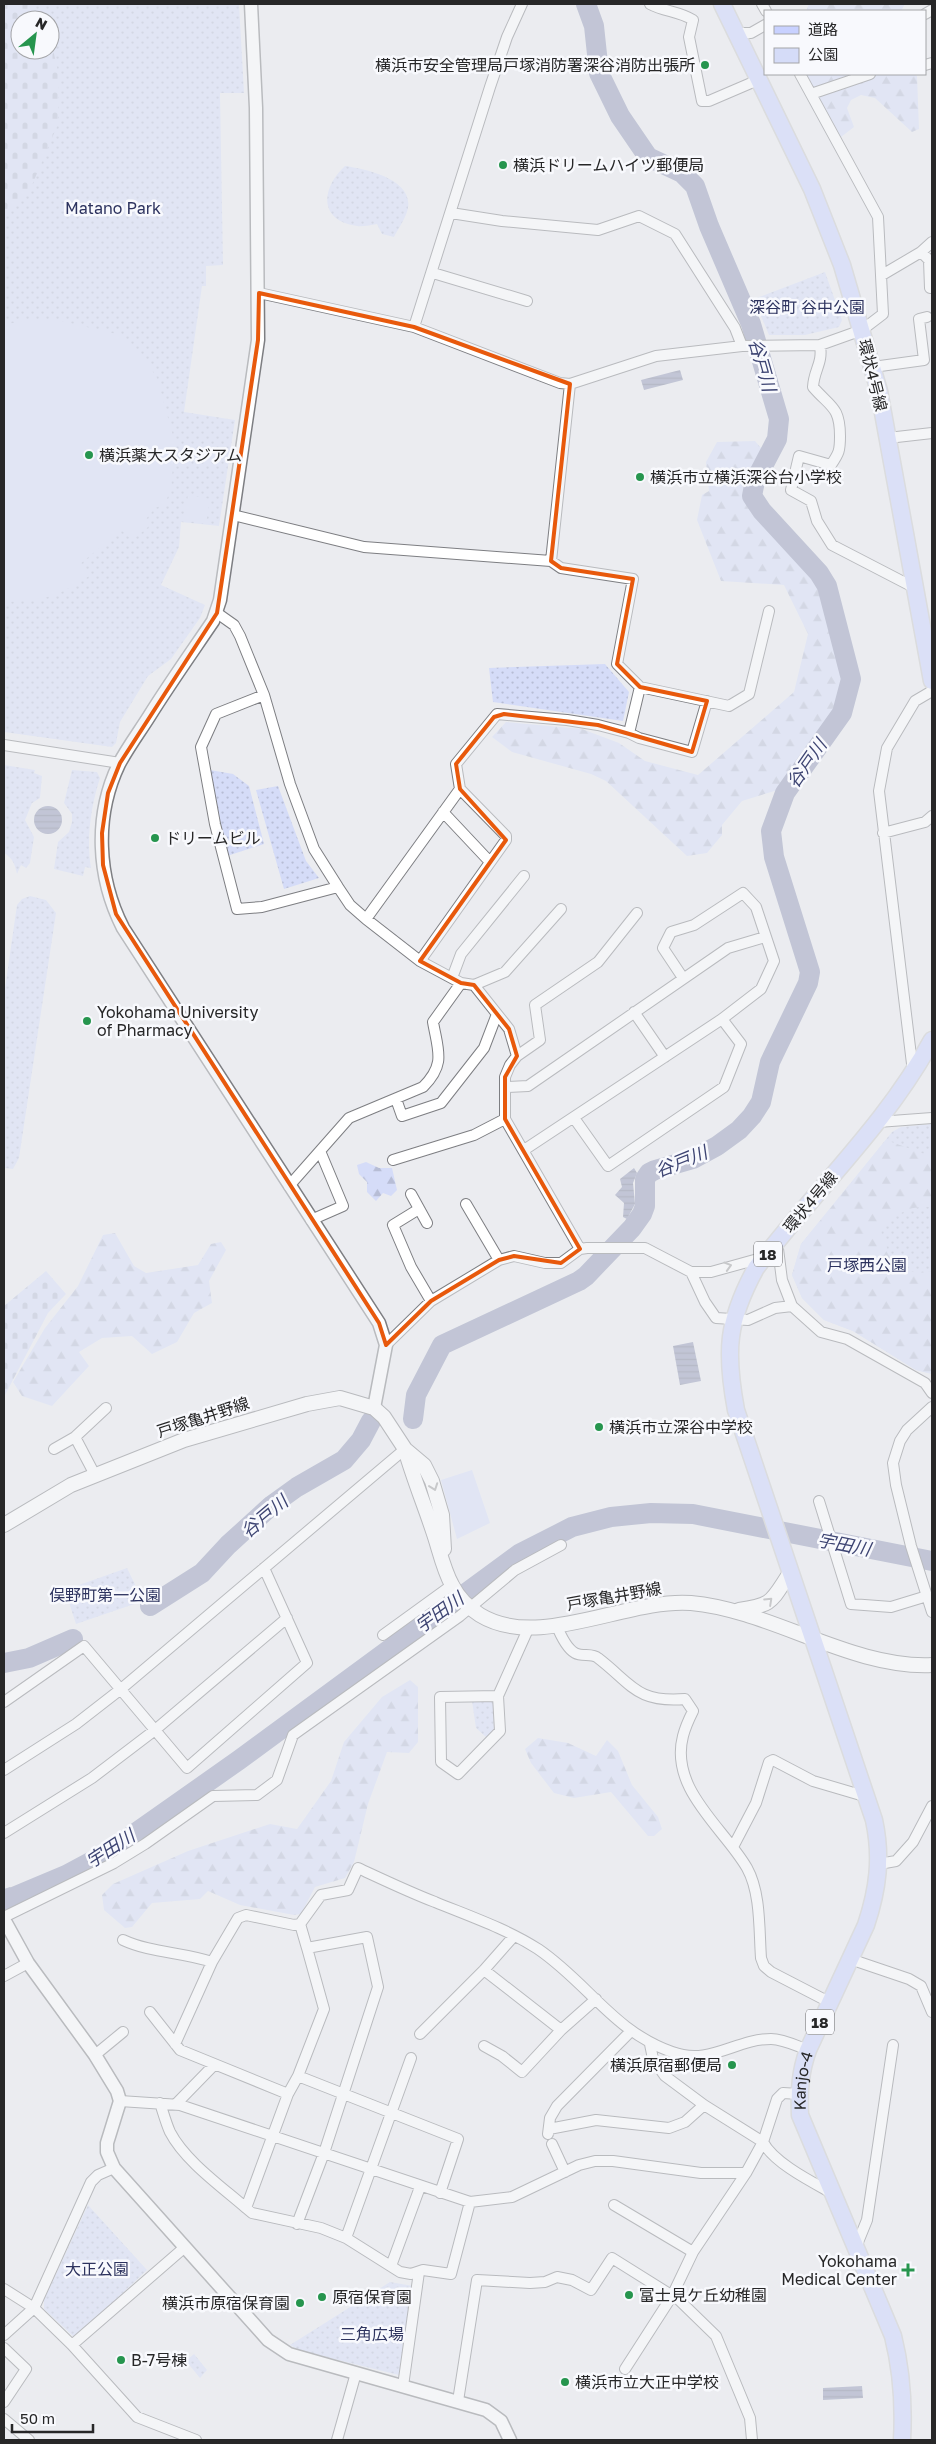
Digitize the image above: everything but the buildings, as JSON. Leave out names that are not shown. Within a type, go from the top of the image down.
[{"type":"main road","name":"環状4号線","points":[[722,4],[812,190],[832,237],[862,330],[873,367],[916,589],[929,641],[932,681]]},
{"type":"main road","name":"環状4号線","points":[[812,1639],[736,1410],[729,1361],[732,1321],[744,1291],[765,1258],[878,1122],[914,1075],[932,1040]]},
{"type":"main road","name":"戸塚亀井野線","points":[[4,1525],[71,1485],[184,1440],[322,1400],[340,1398],[374,1408],[384,1416],[405,1449],[453,1587],[466,1604],[496,1622],[529,1628],[662,1604],[692,1603],[736,1611],[812,1639],[882,1660],[916,1666],[932,1665]]},
{"type":"main road","points":[[736,1611],[763,1607],[772,1600],[790,1573]]},
{"type":"main road","name":"Kanjo-4","points":[[812,1639],[864,1796],[874,1820],[879,1842],[879,1864],[873,1906],[800,2070],[800,2115],[830,2192],[856,2247],[893,2336],[901,2366],[904,2405],[902,2440]]},
{"type":"street","points":[[251,4],[256,108],[260,293],[258,343],[217,613],[120,763],[108,793],[102,833],[103,865],[113,906],[123,928],[147,968],[379,1323],[386,1345],[374,1408]]},
{"type":"street","points":[[414,327],[506,37],[522,4]]},
{"type":"street","points":[[650,4],[664,11],[680,12],[693,20],[689,37],[702,101],[709,100],[758,80]]},
{"type":"street","points":[[736,33],[752,33],[764,26]]},
{"type":"street","points":[[260,293],[414,327],[560,383],[570,384],[656,356],[744,346],[768,348],[820,345],[862,330],[883,314],[878,217],[801,75]]},
{"type":"street","points":[[811,94],[867,75]]},
{"type":"street","points":[[451,213],[502,221],[598,230],[639,216],[675,234],[735,328],[744,346]]},
{"type":"street","points":[[882,275],[921,252],[932,242]]},
{"type":"street","points":[[921,252],[929,260],[930,288],[932,288]]},
{"type":"street","points":[[433,272],[527,301]]},
{"type":"street","points":[[873,367],[924,360],[919,319],[927,316]]},
{"type":"street","points":[[820,345],[822,358],[814,376],[812,387],[828,401],[840,418],[840,452],[831,465],[799,456],[791,490],[811,501],[817,521],[832,546],[916,589]]},
{"type":"street","points":[[551,561],[570,384]]},
{"type":"street","points":[[888,438],[932,433]]},
{"type":"street","points":[[233,515],[364,547],[551,561],[561,568],[633,579],[617,664],[640,687],[729,706],[748,694],[769,611]]},
{"type":"street","points":[[217,613],[234,626],[240,636],[264,695],[290,784],[314,849],[350,905],[420,961],[456,980],[474,985],[509,1029],[517,1056]]},
{"type":"street","points":[[629,733],[640,687]]},
{"type":"street","points":[[914,1075],[879,791],[887,748],[915,700],[932,691]]},
{"type":"street","points":[[264,695],[216,714],[201,747],[215,824],[237,909],[262,907],[338,887]]},
{"type":"street","points":[[420,961],[501,849],[506,836],[460,789],[456,764],[497,714],[567,720],[598,725],[692,752],[707,701]]},
{"type":"street","points":[[4,745],[120,763]]},
{"type":"street","points":[[366,919],[460,789]]},
{"type":"street","points":[[443,812],[490,862]]},
{"type":"street","points":[[883,832],[925,822],[932,816]]},
{"type":"street","points":[[289,1186],[349,1118],[423,1087],[436,1073],[439,1061],[433,1022],[456,980],[461,954],[524,876]]},
{"type":"street","points":[[524,1150],[722,1019],[761,989],[774,961],[756,906],[742,893],[694,925],[671,932],[663,948],[683,978]]},
{"type":"street","points":[[474,985],[505,972],[561,909]]},
{"type":"street","points":[[580,1249],[505,1119],[506,1077],[510,1065],[517,1056],[540,1040],[535,1005],[598,962],[637,913]]},
{"type":"street","points":[[506,1087],[528,1086],[728,948],[765,937]]},
{"type":"street","points":[[634,1012],[665,1057]]},
{"type":"street","points":[[396,1099],[402,1116],[441,1102],[484,1048],[497,1014]]},
{"type":"street","points":[[574,1118],[608,1166],[724,1087],[741,1044],[722,1019]]},
{"type":"street","points":[[878,1122],[932,1118]]},
{"type":"street","points":[[393,1160],[474,1135],[505,1119]]},
{"type":"street","points":[[311,1220],[343,1206],[320,1151]]},
{"type":"street","points":[[411,1194],[427,1223]]},
{"type":"street","points":[[466,1204],[499,1260]]},
{"type":"street","points":[[419,1209],[393,1225],[411,1266],[431,1301]]},
{"type":"street","points":[[777,1242],[782,1280],[792,1306],[821,1332],[847,1339],[928,1383],[932,1393]]},
{"type":"street","points":[[386,1345],[431,1301],[499,1260],[514,1256],[545,1263],[560,1263],[580,1249],[645,1248],[691,1272],[711,1272],[765,1258]]},
{"type":"street","points":[[691,1272],[705,1302],[716,1318],[732,1321],[748,1320],[775,1308],[792,1306]]},
{"type":"street","points":[[932,1407],[907,1430],[900,1442],[894,1463],[896,1485],[911,1546],[932,1612]]},
{"type":"street","points":[[54,1449],[75,1437],[106,1408]]},
{"type":"street","points":[[75,1437],[95,1475]]},
{"type":"street","points":[[4,1770],[76,1724],[121,1689],[405,1449]]},
{"type":"street","points":[[819,1501],[851,1604],[891,1607],[927,1596]]},
{"type":"street","points":[[510,2440],[501,2421],[486,2410],[289,2354],[268,2340],[114,2168],[107,2152],[107,2143],[120,2101],[117,2091],[95,2055],[28,1963],[4,1919],[114,1863],[145,1844],[213,1796],[257,1795],[277,1780],[293,1735],[423,1643],[466,1604],[515,1570],[561,1545]]},
{"type":"street","points":[[4,1702],[84,1646],[187,1768],[307,1663],[264,1568]]},
{"type":"street","points":[[383,1635],[453,1587]]},
{"type":"street","points":[[4,1833],[92,1778],[155,1730],[287,1618]]},
{"type":"street","points":[[556,1624],[561,1637],[576,1653],[596,1656],[633,1689],[650,1698],[663,1700],[685,1698],[689,1703],[693,1711],[682,1737],[680,1757],[685,1778],[701,1807],[748,1870],[753,1886],[760,1958],[764,1966],[771,1972],[829,2002]]},
{"type":"street","points":[[498,1696],[440,1697],[440,1762],[458,1774],[500,1731],[498,1696],[529,1628]]},
{"type":"street","points":[[732,1847],[756,1803],[769,1762],[773,1760],[813,1781],[864,1796]]},
{"type":"street","points":[[879,1864],[896,1861],[913,1842],[932,1806]]},
{"type":"street","points":[[175,2044],[212,1962],[238,1918],[246,1915],[294,1925],[300,1924],[321,1895],[348,1890],[358,1868],[514,1936],[545,1954],[574,1977],[610,2016],[630,2032],[650,2044],[690,2057],[707,2056],[772,2039],[808,2050]]},
{"type":"street","points":[[246,2208],[271,2136],[288,2094],[298,2076],[324,2009],[300,1924]]},
{"type":"street","points":[[420,2034],[484,1970],[514,1936]]},
{"type":"street","points":[[297,2224],[324,2153],[378,1987],[367,1937],[307,1948]]},
{"type":"street","points":[[122,1940],[140,1947],[191,1955],[212,1962]]},
{"type":"street","points":[[850,1959],[909,1979],[921,1986],[932,2012]]},
{"type":"street","points":[[4,1976],[28,1963]]},
{"type":"street","points":[[484,1970],[561,2030]]},
{"type":"street","points":[[484,2046],[502,2056],[522,2072],[561,2030],[596,1999]]},
{"type":"street","points":[[150,2012],[180,2050],[213,2066],[288,2094]]},
{"type":"street","points":[[95,2055],[123,2032]]},
{"type":"street","points":[[630,2032],[557,2106],[550,2118],[548,2131],[596,2120],[669,2128],[685,2122],[704,2105]]},
{"type":"street","points":[[650,2044],[659,2069],[704,2105],[763,2142],[767,2149],[804,2178],[830,2192]]},
{"type":"street","points":[[856,2247],[867,2220],[893,2045]]},
{"type":"street","points":[[346,2238],[411,2058]]},
{"type":"street","points":[[176,2104],[213,2066]]},
{"type":"street","points":[[298,2076],[458,2139],[440,2193]]},
{"type":"street","points":[[625,2369],[672,2296],[693,2252],[746,2173],[763,2142],[778,2099],[782,2093],[799,2094]]},
{"type":"street","points":[[120,2101],[176,2104],[470,2202],[512,2197],[579,2165],[613,2161],[700,2173],[746,2173]]},
{"type":"street","points":[[160,2103],[170,2132],[183,2149],[246,2208],[252,2212],[297,2224],[321,2228],[346,2238],[400,2272],[411,2274],[419,2272],[451,2274],[470,2202]]},
{"type":"street","points":[[552,2144],[565,2172]]},
{"type":"street","points":[[4,2335],[34,2308],[91,2182],[98,2175],[114,2168]]},
{"type":"street","points":[[391,2266],[420,2186]]},
{"type":"street","points":[[614,2206],[693,2252]]},
{"type":"street","points":[[72,2346],[185,2247]]},
{"type":"street","points":[[458,2401],[477,2280],[530,2283],[545,2282],[557,2277],[572,2280],[591,2290],[612,2258],[672,2296],[716,2336],[750,2418],[752,2440]]},
{"type":"street","points":[[403,2386],[419,2272]]},
{"type":"street","points":[[4,2288],[34,2308],[72,2346],[137,2417],[196,2440]]},
{"type":"street","points":[[4,2348],[26,2369],[4,2402]]},
{"type":"street","points":[[338,2440],[356,2373]]},
{"type":"street","points":[[4,2419],[28,2440]]},
{"type":"highlighted area","points":[[259,293],[414,327],[570,384],[551,561],[561,568],[633,579],[617,664],[640,687],[707,701],[692,752],[598,725],[504,714],[494,717],[456,764],[460,789],[506,840],[420,961],[461,983],[474,985],[509,1029],[517,1056],[505,1077],[505,1119],[580,1249],[561,1263],[514,1256],[499,1260],[431,1301],[386,1345],[379,1323],[116,914],[103,865],[102,833],[108,793],[120,763],[217,613],[258,340]]},
{"type":"green space","name":"Matano Park","points":[[4,4],[239,4],[244,93],[220,93],[223,265],[206,266],[206,286],[202,286],[184,412],[235,420],[219,526],[181,522],[179,547],[161,585],[205,605],[200,618],[171,659],[148,676],[120,722],[116,743],[112,747],[4,732]]},
{"type":"green space","points":[[4,4],[32,4],[36,10],[10,10],[10,60],[55,60],[59,76],[58,124],[32,185],[4,218]]},
{"type":"green space","points":[[809,4],[905,4],[902,10],[806,10]]},
{"type":"green space","points":[[801,75],[917,76],[919,129],[912,132],[875,98],[861,95],[851,100],[847,108],[854,127],[841,137],[824,107],[818,107]]},
{"type":"green space","points":[[345,166],[386,177],[403,190],[408,198],[408,208],[394,237],[382,234],[377,224],[359,226],[344,223],[335,218],[330,211],[327,202],[331,184]]},
{"type":"green space","name":"深谷町 谷中公園","points":[[825,272],[842,320],[839,327],[805,335],[769,335],[754,299]]},
{"type":"green space","name":"横浜薬大スタジアム","points":[[27,320],[57,320],[116,334],[132,346],[144,358],[157,378],[175,443],[171,488],[165,504],[155,508],[146,519],[149,522],[148,527],[135,538],[130,538],[121,530],[80,564],[89,576],[74,585],[48,597],[39,599],[21,598],[15,602],[4,600],[4,325]]},
{"type":"green space","points":[[755,441],[767,455],[755,481],[752,496],[762,511],[819,573],[827,586],[846,679],[838,710],[781,789],[742,801],[722,825],[722,835],[707,853],[687,856],[606,781],[591,774],[512,752],[492,737],[506,722],[582,729],[619,743],[645,761],[698,775],[794,692],[808,634],[784,585],[721,581],[697,520],[702,495],[709,491],[706,462],[717,442]]},
{"type":"green space","points":[[188,495],[210,499],[206,524],[184,520]]},
{"type":"green space","points":[[605,664],[629,692],[623,721],[493,702],[489,668]]},
{"type":"green space","points":[[4,765],[35,770],[34,773],[42,776],[40,798],[32,803],[25,820],[34,837],[30,863],[26,868],[21,865],[17,874],[10,857],[4,853]]},
{"type":"green space","points":[[72,770],[97,772],[100,778],[90,823],[89,846],[91,868],[85,867],[83,876],[54,869],[58,842],[69,832],[72,822],[72,814],[64,803]]},
{"type":"green space","points":[[210,770],[233,774],[249,786],[264,844],[227,856]]},
{"type":"green space","points":[[278,786],[306,861],[319,878],[284,889],[256,790]]},
{"type":"green space","points":[[30,896],[46,900],[56,913],[19,1158],[13,1169],[4,1168],[4,995],[17,905],[22,899]]},
{"type":"green space","name":"戸塚西公園","points":[[932,1124],[932,1374],[916,1370],[853,1331],[824,1320],[802,1298],[792,1275],[801,1244],[892,1132],[901,1127]]},
{"type":"green space","name":"戸塚西公園","points":[[886,1140],[930,1156],[932,1163],[932,1207],[909,1209],[897,1215],[881,1231],[892,1257],[898,1264],[912,1272],[932,1271],[932,1374],[916,1370],[853,1331],[824,1320],[802,1298],[792,1275],[801,1244]]},
{"type":"green space","points":[[366,1162],[379,1168],[392,1168],[397,1190],[391,1196],[383,1193],[376,1201],[367,1192],[367,1182],[359,1174],[357,1165]]},
{"type":"green space","points":[[115,1233],[134,1266],[146,1273],[198,1265],[211,1244],[221,1242],[226,1250],[209,1281],[212,1303],[194,1313],[177,1342],[152,1354],[132,1336],[102,1338],[79,1352],[89,1366],[52,1406],[22,1396],[13,1382],[45,1328],[78,1286],[103,1235]]},
{"type":"green space","points":[[46,1271],[66,1294],[48,1313],[4,1397],[4,1306]]},
{"type":"green space","points":[[472,1470],[490,1523],[457,1539],[441,1480]]},
{"type":"green space","name":"俣野町第一公園","points":[[127,1568],[143,1601],[76,1624],[65,1590]]},
{"type":"green space","points":[[410,1680],[418,1687],[418,1742],[409,1753],[387,1752],[368,1804],[354,1862],[345,1878],[315,1887],[301,1914],[294,1915],[240,1905],[208,1891],[200,1899],[152,1903],[132,1927],[125,1928],[104,1910],[102,1895],[113,1884],[188,1851],[270,1824],[297,1829],[331,1781],[344,1742],[382,1697]]},
{"type":"green space","points":[[493,1700],[494,1731],[487,1738],[476,1728],[472,1701]]},
{"type":"green space","points":[[538,1738],[568,1743],[596,1756],[607,1740],[618,1751],[632,1785],[658,1817],[662,1829],[654,1836],[648,1836],[611,1792],[574,1798],[554,1793],[531,1763],[525,1749]]},
{"type":"green space","name":"大正公園","points":[[88,2205],[147,2270],[75,2338],[44,2309],[44,2300]]},
{"type":"green space","name":"三角広場","points":[[390,2282],[413,2286],[399,2375],[301,2351],[290,2345]]},
{"type":"green space","points":[[194,2354],[207,2370],[200,2378],[186,2361]]},
{"type":"shaded area","points":[[680,370],[683,380],[644,390],[641,380]]},
{"type":"shaded area","points":[[48,806],[58,810],[62,820],[58,830],[48,834],[38,830],[34,820],[38,810]]},
{"type":"shaded area","points":[[634,1168],[637,1173],[633,1183],[635,1204],[627,1219],[623,1217],[624,1203],[615,1195],[622,1187],[620,1179]]},
{"type":"shaded area","points":[[693,1342],[701,1381],[680,1385],[673,1346]]},
{"type":"shaded area","points":[[84,1867],[46,1889],[4,1908],[4,1889],[10,1887],[13,1890],[57,1874]]},
{"type":"shaded area","points":[[862,2386],[863,2398],[823,2400],[823,2388]]},
{"type":"waterway","name":"谷戸川","points":[[413,1419],[416,1395],[442,1345],[586,1276],[632,1228],[642,1214],[645,1206],[645,1179],[649,1173],[693,1159],[717,1146],[739,1130],[752,1116],[761,1102],[770,1062],[808,983],[810,972],[774,857],[771,831],[785,793],[842,713],[851,679],[827,586],[819,573],[762,511],[752,496],[755,481],[777,439],[779,419],[751,324],[709,226],[695,186],[682,173],[648,157],[620,116],[599,73],[594,26],[586,4]]},
{"type":"waterway","name":"谷戸川","points":[[150,1606],[202,1573],[228,1545],[272,1505],[297,1487],[344,1460],[361,1440],[371,1421]]},
{"type":"waterway","name":"宇田川","points":[[4,1901],[66,1875],[107,1853],[239,1760],[519,1554],[572,1527],[611,1517],[651,1513],[693,1514],[932,1561]]},
{"type":"waterway","name":"谷戸川","points":[[4,1663],[29,1658],[73,1639]]},
{"type":"place","name":"横浜市安全管理局戸塚消防署深谷消防出張所","points":[[705,65]]},
{"type":"place","name":"横浜ドリームハイツ郵便局","points":[[503,165]]},
{"type":"place","name":"横浜薬大スタジアム","points":[[89,455]]},
{"type":"place","name":"横浜市立横浜深谷台小学校","points":[[640,477]]},
{"type":"place","name":"ドリームビル","points":[[155,838]]},
{"type":"place","name":"Yokohama University of Pharmacy","points":[[87,1021]]},
{"type":"place","name":"横浜市立深谷中学校","points":[[599,1427]]},
{"type":"place","name":"横浜原宿郵便局","points":[[732,2065]]},
{"type":"place","name":"Yokohama Medical Center","points":[[908,2270]]},
{"type":"place","name":"富士見ケ丘幼稚園","points":[[629,2295]]},
{"type":"place","name":"原宿保育園","points":[[322,2297]]},
{"type":"place","name":"横浜市原宿保育園","points":[[300,2303]]},
{"type":"place","name":"B-7号棟","points":[[121,2360]]},
{"type":"place","name":"横浜市立大正中学校","points":[[565,2382]]}]
